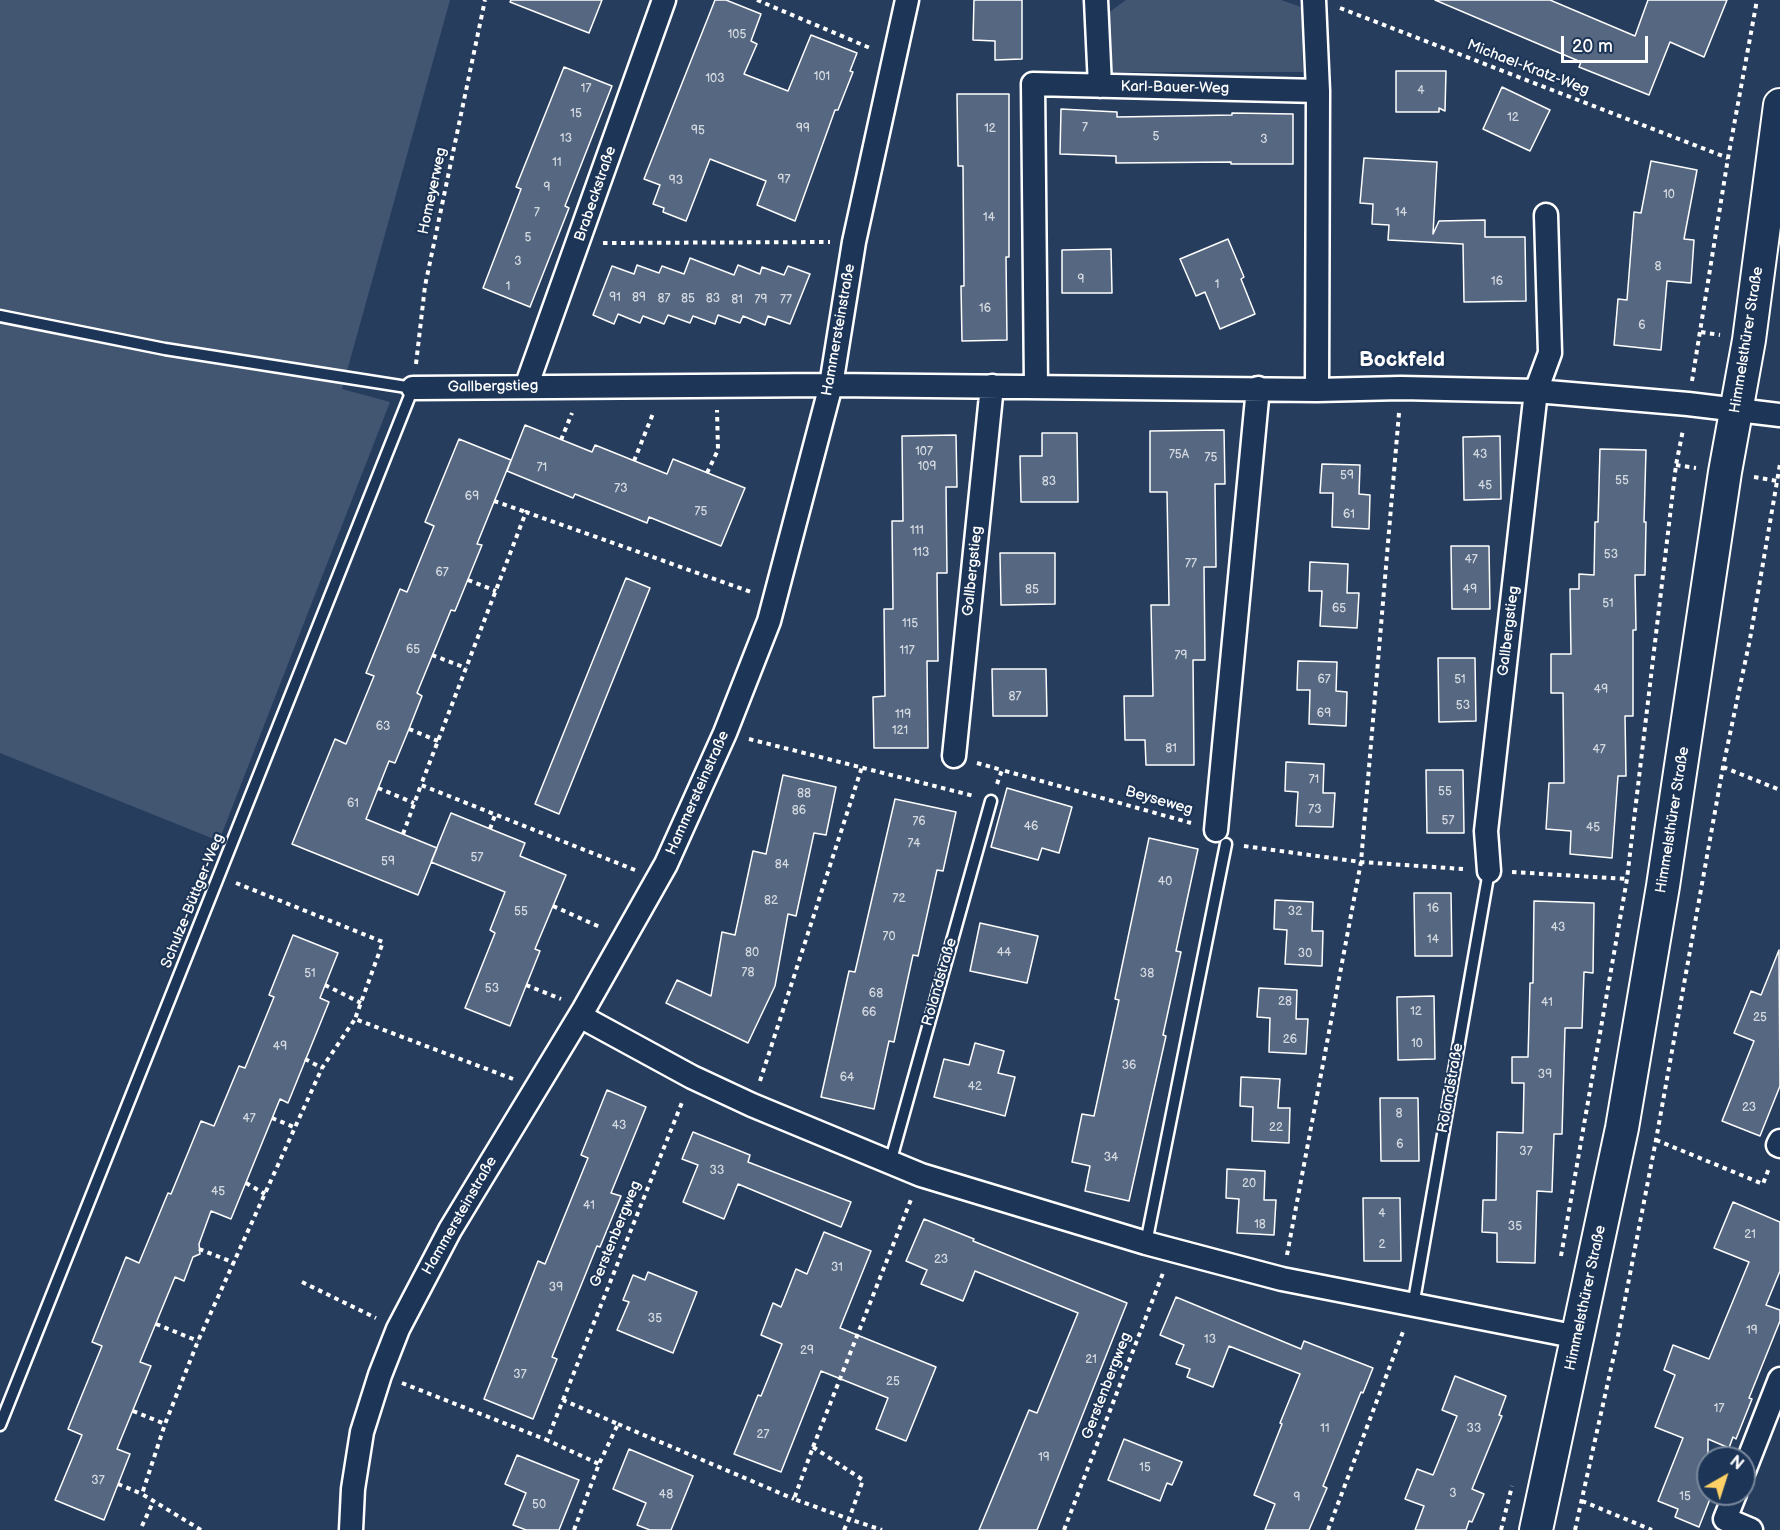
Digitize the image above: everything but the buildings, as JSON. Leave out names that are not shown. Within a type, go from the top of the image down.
[{"type":"street","name":"Brabeckstraße","points":[[526,387],[664,0]]},
{"type":"street","name":"Hammersteinstraße","points":[[351,1530],[353,1489],[362,1432],[380,1375],[398,1329],[450,1230],[582,1012],[658,879],[725,733],[769,621],[831,385],[854,242],[907,0]]},
{"type":"street","points":[[1096,0],[1100,86]]},
{"type":"street","points":[[1314,0],[1318,91],[1317,390]]},
{"type":"street","name":"Karl-Bauer-Weg","points":[[1036,386],[1033,84],[1318,91]]},
{"type":"street","name":"Himmelsthürer Straße","points":[[1536,1530],[1624,1116],[1663,886],[1736,410],[1749,340],[1780,105]]},
{"type":"street","name":"Gallbergstieg","points":[[1489,871],[1486,831],[1536,391],[1550,354],[1546,215]]},
{"type":"street","name":"Gallbergstieg","points":[[413,388],[831,385],[1317,390],[1401,388],[1536,391],[1689,404],[1780,415]]},
{"type":"street","name":"Gallbergstieg","points":[[954,756],[992,386]]},
{"type":"street","points":[[1221,837],[1258,388]]},
{"type":"street","points":[[582,1012],[692,1077],[752,1105],[921,1175],[1146,1243],[1282,1279],[1578,1337]]},
{"type":"street","points":[[1754,1446],[1780,1379]]},
{"type":"street","points":[[1730,1506],[1725,1519],[1751,1530]]},
{"type":"lane","name":"Gallbergstieg","points":[[0,316],[165,349],[413,388]]},
{"type":"lane","name":"Schulze-Büttger-Weg","points":[[0,1425],[413,388]]},
{"type":"lane","name":"Rolandstraße","points":[[890,1164],[991,801]]},
{"type":"lane","points":[[1146,1243],[1221,837]]},
{"type":"lane","name":"Rolandstraße","points":[[1413,1306],[1489,871]]},
{"type":"path","name":"Homeyerweg","points":[[413,388],[425,286],[485,0]]},
{"type":"path","points":[[757,0],[894,58]]},
{"type":"path","points":[[1560,1262],[1626,879],[1676,465],[1689,404],[1728,158],[1757,0]]},
{"type":"path","name":"Michael-Kratz-Weg","points":[[1338,7],[1728,158]]},
{"type":"path","points":[[578,243],[854,242]]},
{"type":"path","points":[[634,461],[664,386]]},
{"type":"path","points":[[707,473],[718,450],[716,386]]},
{"type":"path","points":[[1282,1279],[1361,862],[1401,388]]},
{"type":"path","points":[[1575,1530],[1616,1346],[1656,1140],[1723,767],[1750,639],[1780,464]]},
{"type":"path","points":[[494,501],[775,601]]},
{"type":"path","points":[[403,834],[526,512]]},
{"type":"path","points":[[468,580],[496,591]]},
{"type":"path","points":[[432,655],[466,668]]},
{"type":"path","points":[[409,729],[438,741]]},
{"type":"path","points":[[725,733],[949,788],[991,801]]},
{"type":"path","points":[[1723,767],[1780,790]]},
{"type":"path","points":[[752,1105],[861,768]]},
{"type":"path","name":"Beyseweg","points":[[991,801],[1002,770],[1221,837],[1361,862],[1626,879]]},
{"type":"path","points":[[421,785],[658,879]]},
{"type":"path","points":[[378,788],[414,803]]},
{"type":"path","points":[[490,829],[495,815]]},
{"type":"path","points":[[142,1494],[165,1424],[198,1341],[322,1068],[355,1018],[383,942],[219,876]]},
{"type":"path","points":[[553,906],[625,939]]},
{"type":"path","points":[[325,985],[361,1003]]},
{"type":"path","points":[[526,985],[582,1012]]},
{"type":"path","points":[[355,1018],[536,1088]]},
{"type":"path","points":[[306,1059],[322,1068]]},
{"type":"path","name":"Gerstenbergweg","points":[[547,1440],[692,1077]]},
{"type":"path","points":[[272,1118],[296,1128]]},
{"type":"path","points":[[1656,1140],[1763,1184],[1780,1144]]},
{"type":"path","points":[[794,1499],[921,1175]]},
{"type":"path","points":[[246,1183],[265,1194]]},
{"type":"path","points":[[199,1249],[235,1263]]},
{"type":"path","name":"Gerstenbergweg","points":[[1064,1530],[1172,1250]]},
{"type":"path","points":[[302,1282],[398,1329]]},
{"type":"path","points":[[1328,1530],[1413,1306]]},
{"type":"path","points":[[156,1324],[198,1341]]},
{"type":"path","points":[[380,1375],[547,1440],[599,1464]]},
{"type":"path","points":[[562,1400],[794,1499],[882,1530]]},
{"type":"path","points":[[133,1411],[165,1424]]},
{"type":"path","points":[[574,1530],[599,1464],[618,1424]]},
{"type":"path","points":[[813,1448],[863,1480],[844,1530]]},
{"type":"path","points":[[1501,1530],[1512,1483]]},
{"type":"path","points":[[118,1484],[142,1494],[201,1530]]},
{"type":"path","points":[[1582,1501],[1652,1530]]},
{"type":"path","points":[[142,1526],[153,1502]]},
{"type":"shaded area","points":[[0,0],[450,0],[342,389],[390,402],[219,841],[0,753]]},
{"type":"shaded area","points":[[1126,0],[1281,0],[1301,7],[1303,72],[1113,72],[1108,13]]},
{"type":"district","name":"Bockfeld","points":[[1402,361]]}]
